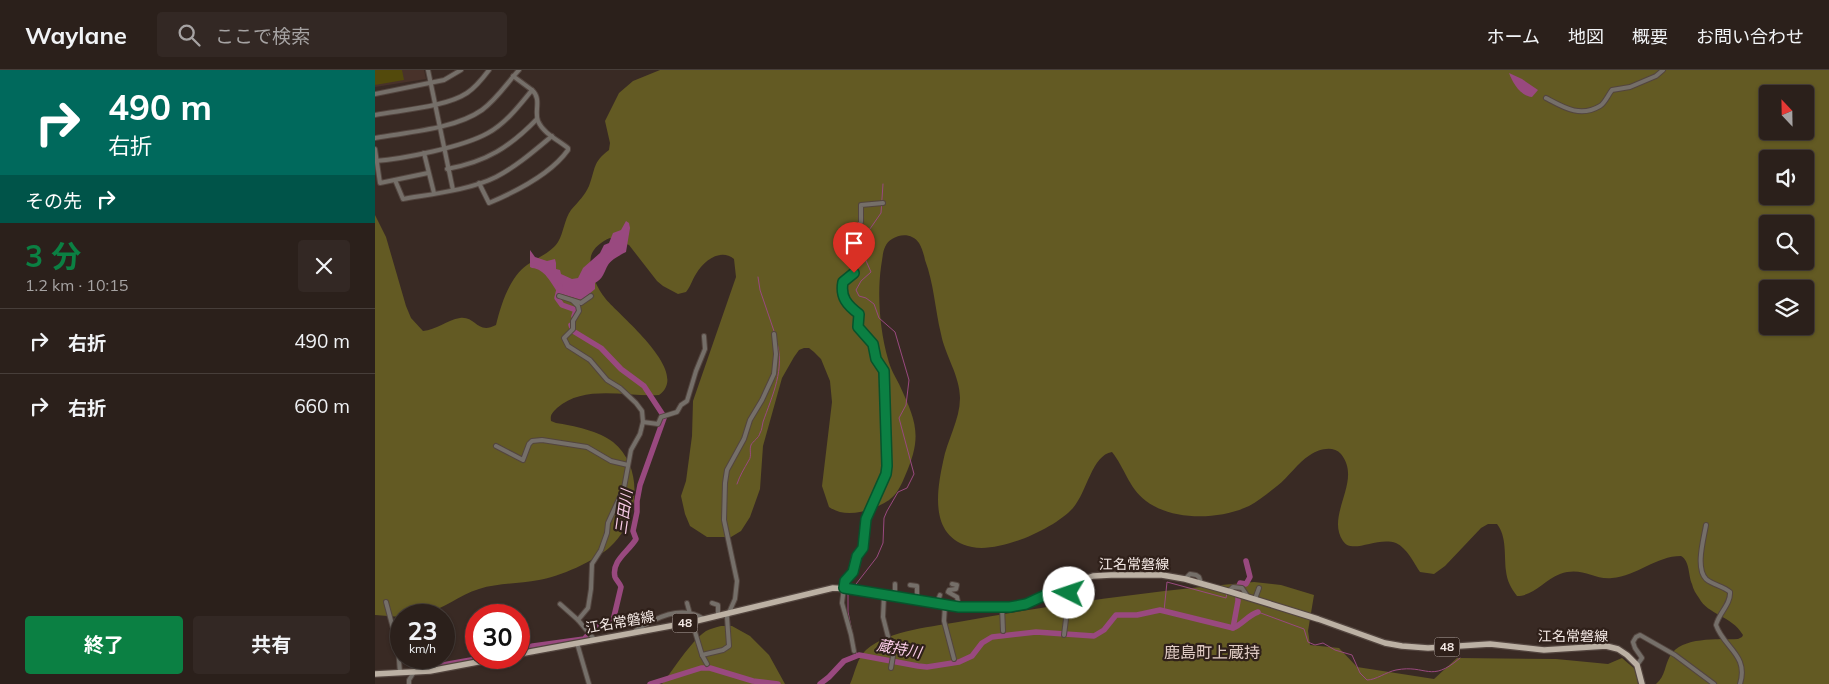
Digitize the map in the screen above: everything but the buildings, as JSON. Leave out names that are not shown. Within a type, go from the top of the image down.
[{"type":"main road","name":"江名常磐線","points":[[530,652],[692,622],[822,590],[849,589],[959,607],[1002,607],[1026,604],[1067,585],[1093,576],[1150,574],[1185,579],[1228,591],[1238,590],[1248,597],[1385,643],[1428,648],[1490,644],[1544,650],[1606,646],[1618,649],[1637,665]]},
{"type":"main road","points":[[375,674],[430,671],[465,664]]},
{"type":"main road","points":[[1637,665],[1641,684]]},
{"type":"street","points":[[428,70],[447,169],[453,190]]},
{"type":"street","points":[[375,94],[450,78],[461,70]]},
{"type":"street","points":[[375,115],[435,104],[456,98],[468,92],[489,70]]},
{"type":"street","points":[[375,138],[439,126],[469,118],[484,109],[519,70]]},
{"type":"street","points":[[1546,98],[1572,111],[1587,110],[1600,106],[1612,90],[1630,87],[1656,76],[1663,70]]},
{"type":"street","points":[[479,183],[489,203],[513,192],[538,177],[568,150],[568,148],[542,128],[537,118],[538,106],[536,96],[532,90],[513,76]]},
{"type":"street","points":[[376,161],[444,149],[488,133],[504,122],[532,90]]},
{"type":"street","points":[[447,169],[480,161],[499,152],[526,130],[537,118]]},
{"type":"street","points":[[395,180],[403,200],[479,183],[495,178],[519,163],[552,136]]},
{"type":"street","points":[[375,149],[380,183],[428,173]]},
{"type":"street","points":[[424,153],[434,193]]},
{"type":"street","points":[[854,651],[842,603],[849,589],[845,581],[853,572],[857,556],[863,548],[866,519],[886,474],[887,466],[884,371],[876,359],[873,344],[858,327],[859,314],[848,305],[843,297],[843,282],[855,270],[855,266],[846,256],[845,251],[853,232],[861,222],[861,205],[883,203]]},
{"type":"street","points":[[559,296],[583,303],[591,296]]},
{"type":"street","points":[[573,301],[580,309],[573,321],[572,330],[564,338],[568,346],[590,360],[607,380],[620,388],[636,403],[642,411],[643,422],[640,434],[631,450],[623,488],[608,523],[607,533],[601,550],[592,564],[588,608],[578,620]]},
{"type":"street","points":[[702,655],[723,650],[729,646],[727,628],[737,584],[724,520],[725,483],[727,470],[744,439],[750,420],[774,374],[776,354],[774,334]]},
{"type":"street","points":[[643,422],[658,424],[661,417],[677,412],[681,405],[687,401],[705,349],[704,336]]},
{"type":"street","points":[[495,446],[523,460],[532,441],[558,441],[587,446],[611,461],[628,465]]},
{"type":"street","points":[[1706,525],[1701,554],[1702,571],[1706,579],[1730,592],[1730,598],[1716,625],[1741,662],[1743,671],[1741,684]]},
{"type":"street","points":[[1159,564],[1160,575]]},
{"type":"street","points":[[1149,566],[1150,574]]},
{"type":"street","points":[[891,596],[895,590],[895,584]]},
{"type":"street","points":[[952,584],[957,585],[956,589],[949,590],[948,592],[957,597],[959,607]]},
{"type":"street","points":[[1064,635],[1068,603],[1067,585]]},
{"type":"street","points":[[910,586],[917,586],[917,600]]},
{"type":"street","points":[[1255,599],[1259,588]]},
{"type":"street","points":[[937,603],[940,594]]},
{"type":"street","points":[[884,595],[883,617],[893,656],[891,668]]},
{"type":"street","points":[[386,602],[398,647],[400,673]]},
{"type":"street","points":[[687,603],[690,614]]},
{"type":"street","points":[[712,603],[718,605],[718,616]]},
{"type":"street","points":[[560,604],[578,620],[594,639]]},
{"type":"street","points":[[945,605],[944,621],[954,659]]},
{"type":"street","points":[[1002,607],[1003,631]]},
{"type":"street","points":[[633,632],[675,612],[690,614],[704,619]]},
{"type":"street","points":[[692,622],[702,655],[707,664]]},
{"type":"street","points":[[1637,665],[1641,661],[1641,656],[1633,642],[1640,635],[1675,655],[1714,684]]},
{"type":"street","points":[[577,642],[589,684]]},
{"type":"street","points":[[409,684],[409,680],[414,672]]},
{"type":"shaded area","points":[[375,70],[424,70],[426,79],[375,87]]},
{"type":"shaded area","points":[[375,70],[402,70],[404,80],[375,85]]},
{"type":"shaded area","points":[[660,70],[1829,70],[1829,684],[1656,684],[1663,674],[1670,656],[1683,645],[1701,640],[1738,639],[1743,635],[1732,623],[1703,604],[1694,590],[1686,561],[1681,556],[1663,559],[1630,574],[1612,578],[1581,572],[1568,572],[1554,577],[1534,591],[1517,596],[1507,578],[1504,540],[1497,524],[1488,524],[1481,528],[1445,566],[1434,574],[1420,572],[1407,552],[1396,543],[1389,541],[1359,546],[1347,545],[1339,531],[1338,520],[1347,487],[1347,464],[1338,451],[1330,449],[1318,451],[1305,458],[1281,482],[1249,506],[1237,511],[1210,516],[1183,515],[1169,512],[1157,508],[1146,501],[1135,490],[1112,452],[1099,460],[1073,508],[1053,524],[1026,538],[997,546],[972,547],[958,542],[943,525],[938,501],[943,462],[958,414],[960,398],[958,382],[943,342],[923,252],[916,240],[907,235],[892,239],[886,244],[880,278],[879,301],[885,348],[891,369],[910,408],[915,429],[914,450],[911,462],[897,491],[887,502],[870,509],[852,513],[840,512],[829,507],[822,486],[832,402],[830,381],[821,359],[809,348],[804,348],[799,350],[782,378],[763,446],[760,489],[750,517],[741,531],[731,537],[707,537],[690,526],[681,496],[686,481],[692,436],[693,401],[736,277],[734,259],[729,256],[718,255],[708,260],[699,269],[686,292],[678,294],[657,281],[629,245],[610,238],[598,245],[592,253],[590,261],[594,278],[605,298],[637,330],[660,359],[666,373],[667,385],[659,395],[606,393],[580,396],[557,408],[552,414],[551,421],[578,427],[608,438],[623,453],[630,466],[634,480],[634,494],[632,509],[620,536],[610,547],[595,558],[556,576],[479,589],[448,604],[390,604],[390,616],[375,615],[375,215],[386,237],[406,306],[411,318],[423,331],[460,318],[470,320],[485,328],[496,325],[504,300],[516,276],[527,265],[548,252],[558,242],[571,210],[589,186],[597,162],[609,150],[610,143],[605,121],[619,93],[633,81]]},
{"type":"shaded area","points":[[1509,73],[1538,90],[1532,97],[1524,94],[1515,85]]},
{"type":"shaded area","points":[[626,221],[629,223],[630,228],[626,252],[609,263],[602,277],[595,283],[595,289],[582,300],[558,293],[541,271],[530,267],[530,250],[535,257],[547,261],[555,259],[556,269],[560,270],[561,274],[572,279],[578,278],[583,268],[600,253],[604,245],[609,243],[613,233],[621,230]]},
{"type":"shaded area","points":[[1254,582],[1281,585],[1314,595],[1308,631],[1310,645],[1339,648],[1357,667],[1434,679],[1457,658],[1556,659],[1608,664],[1622,658],[1636,670],[1638,684],[850,684],[858,661],[863,653],[887,637],[900,633],[1072,603],[1145,593]]},
{"type":"shaded area","points":[[721,626],[732,626],[750,636],[769,655],[785,684],[662,684],[700,636],[708,630]]},
{"type":"waterway","points":[[853,588],[877,557],[883,543],[884,518],[887,511],[898,492],[907,488],[914,474],[899,418],[906,405],[909,380],[895,332],[879,318],[874,304],[866,298],[859,296],[856,290],[861,281],[871,272],[863,254],[862,245],[865,236],[881,213],[883,184]]},
{"type":"waterway","points":[[758,277],[760,290],[775,334]]},
{"type":"waterway","name":"三田川","points":[[560,286],[557,298],[562,305],[576,310],[574,316]]},
{"type":"waterway","name":"三田川","points":[[571,325],[573,331],[601,348],[621,369],[644,386],[663,415]]},
{"type":"waterway","points":[[737,484],[750,458],[751,445],[761,431],[777,382],[779,350],[776,340]]},
{"type":"waterway","name":"三田川","points":[[530,647],[584,639],[596,626],[612,625],[621,587],[614,571],[621,556],[636,539],[633,531],[640,485],[664,418]]},
{"type":"waterway","points":[[1233,628],[1238,601],[1238,589],[1240,583],[1246,584],[1250,577],[1246,561]]},
{"type":"waterway","points":[[1164,611],[1167,582],[1226,598],[1227,593]]},
{"type":"waterway","points":[[1235,586],[1240,583]]},
{"type":"waterway","points":[[848,592],[848,612],[857,656]]},
{"type":"waterway","name":"蔵持川","points":[[820,684],[844,661],[859,655],[927,667],[959,662],[972,656],[982,643],[992,637],[1036,632],[1094,636],[1104,630],[1116,615],[1137,615],[1160,610],[1233,628],[1258,612]]},
{"type":"waterway","points":[[1258,612],[1304,629],[1308,642],[1315,645],[1323,643],[1335,650],[1352,655],[1360,673],[1367,680],[1396,670],[1415,669],[1435,672],[1450,666],[1460,658]]},
{"type":"waterway","name":"三田川","points":[[455,663],[465,661]]},
{"type":"waterway","name":"蔵持川","points":[[650,684],[701,668],[710,668],[753,681],[778,684]]},
{"type":"district","name":"鹿島町上蔵持","points":[[1212,652]]},
{"type":"route","points":[[854,273],[844,280],[842,284],[843,297],[846,303],[859,314],[858,327],[873,344],[876,359],[884,371],[887,470],[866,519],[863,548],[856,558],[853,572],[845,581],[844,588],[959,607],[1010,607],[1026,604],[1067,585],[1069,593]]}]
